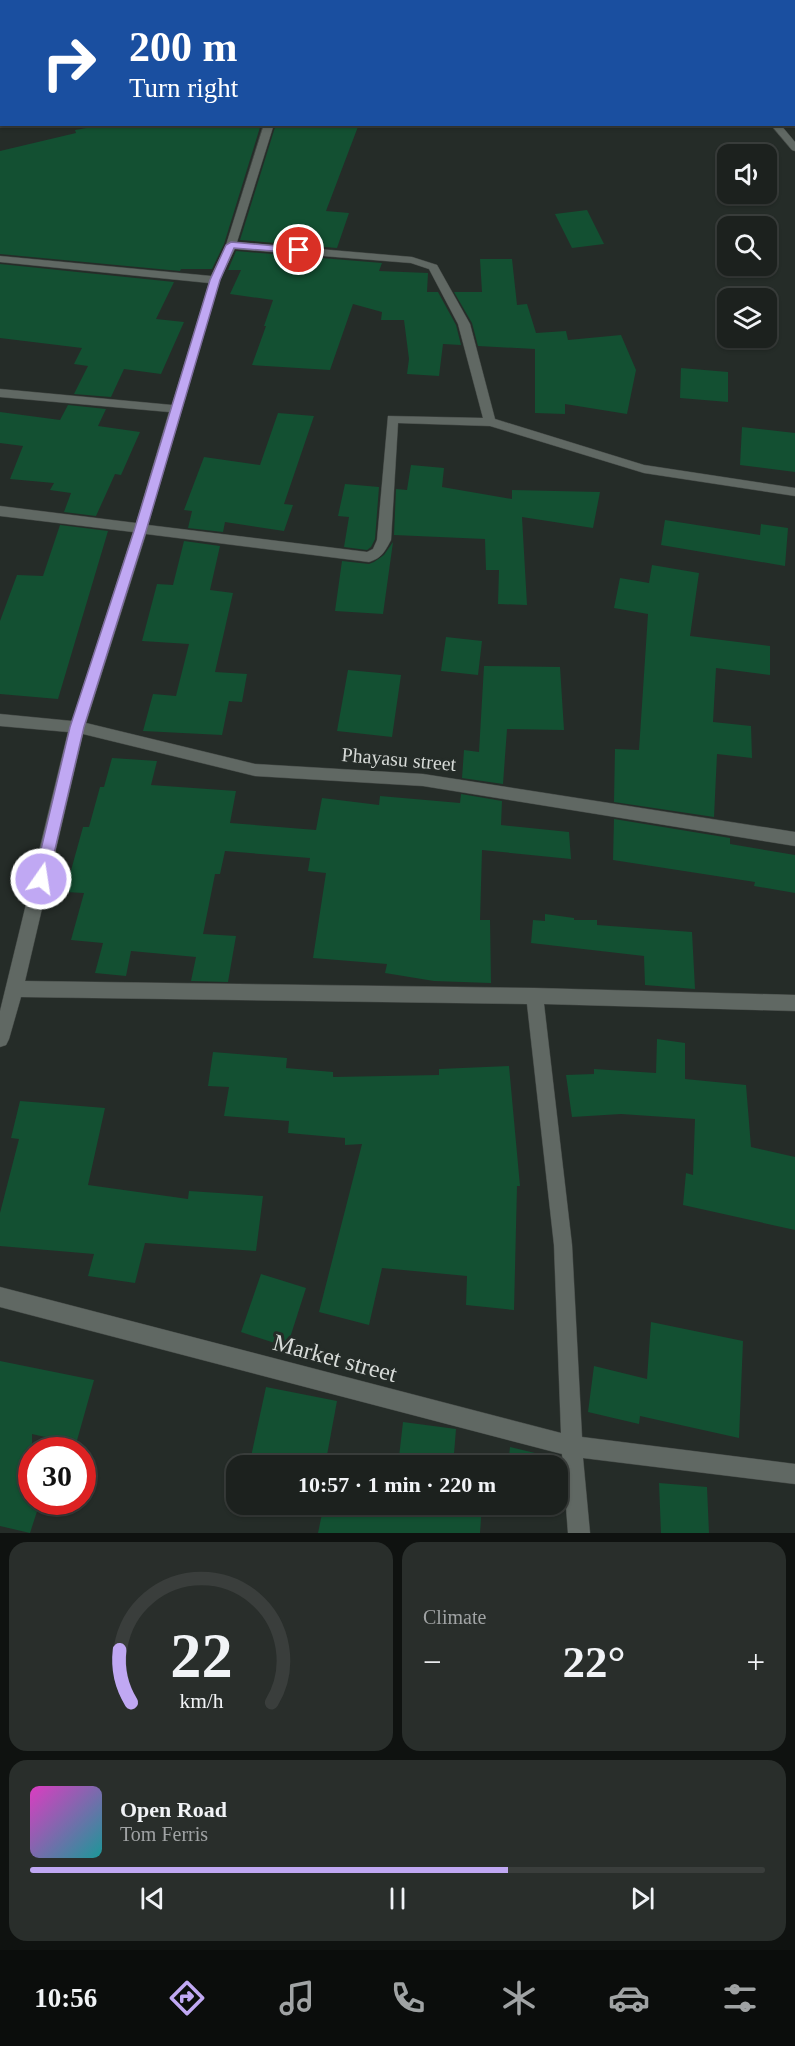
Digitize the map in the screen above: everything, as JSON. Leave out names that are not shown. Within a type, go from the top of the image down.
[{"type":"street","points":[[0,1039],[15,988],[77,727],[140,531],[215,280],[231,245],[268,126]]},
{"type":"street","points":[[776,126],[795,148]]},
{"type":"street","points":[[231,245],[412,260],[433,267],[464,324],[490,422]]},
{"type":"street","points":[[0,259],[215,280]]},
{"type":"street","points":[[0,393],[177,409]]},
{"type":"street","points":[[0,511],[140,531],[369,557],[378,552],[384,540],[392,419],[490,422],[644,469],[795,492]]},
{"type":"street","name":"Phayasu street","points":[[0,720],[77,727],[255,770],[423,780],[795,839]]},
{"type":"street","points":[[15,988],[535,996],[795,1003]]},
{"type":"street","points":[[535,996],[563,1245],[572,1446],[579,1533]]},
{"type":"street","name":"Market street","points":[[0,1297],[572,1446],[795,1474]]},
{"type":"building","points":[[98,126],[260,126],[224,244],[212,269],[181,269],[180,271],[0,254],[0,151],[76,133],[75,130]]},
{"type":"building","points":[[275,126],[358,126],[326,211],[349,213],[337,248],[240,240]]},
{"type":"building","points":[[587,210],[604,244],[572,248],[555,214]]},
{"type":"building","points":[[236,251],[382,263],[379,271],[428,273],[427,292],[438,292],[456,325],[461,345],[443,344],[439,376],[407,374],[409,359],[404,320],[381,320],[382,312],[353,304],[330,370],[252,365],[273,300],[230,294],[241,270],[228,270]]},
{"type":"building","points":[[480,259],[512,259],[517,305],[527,304],[536,333],[566,331],[568,340],[621,335],[636,370],[627,414],[565,404],[565,414],[535,413],[535,349],[478,346],[472,323],[454,292],[482,292]]},
{"type":"building","points":[[0,264],[174,282],[156,319],[184,322],[161,374],[124,369],[111,397],[74,394],[88,366],[74,364],[82,348],[0,338]]},
{"type":"building","points":[[681,368],[728,372],[728,402],[680,398]]},
{"type":"building","points":[[68,405],[106,409],[98,426],[140,432],[121,475],[115,474],[96,516],[64,512],[71,493],[50,490],[54,483],[10,479],[23,446],[0,443],[0,412],[60,420]]},
{"type":"building","points":[[278,413],[314,416],[284,504],[293,505],[284,531],[225,522],[223,532],[188,528],[192,511],[184,510],[204,457],[260,465]]},
{"type":"building","points":[[742,427],[795,433],[795,472],[740,465]]},
{"type":"building","points":[[411,465],[444,468],[442,487],[512,499],[512,490],[600,492],[593,528],[522,517],[527,605],[498,604],[499,570],[486,570],[485,539],[394,535],[396,489],[407,490]]},
{"type":"building","points":[[345,484],[379,487],[375,539],[367,550],[344,547],[349,517],[338,516]]},
{"type":"building","points":[[665,520],[760,535],[761,524],[788,528],[785,566],[661,545]]},
{"type":"building","points":[[60,525],[108,531],[58,699],[0,694],[0,621],[17,575],[43,576]]},
{"type":"building","points":[[184,541],[220,546],[210,590],[233,593],[215,672],[247,674],[242,702],[229,701],[222,735],[143,731],[153,694],[176,696],[189,644],[142,641],[157,584],[173,585]]},
{"type":"building","points":[[393,542],[383,614],[335,611],[342,561],[369,564],[384,555]]},
{"type":"building","points":[[652,565],[699,573],[690,636],[770,646],[770,675],[716,668],[713,722],[751,726],[752,758],[717,754],[714,817],[614,802],[615,749],[639,750],[648,614],[614,608],[620,578],[649,583]]},
{"type":"building","points":[[446,637],[482,641],[478,675],[441,671]]},
{"type":"building","points":[[484,666],[560,667],[564,730],[507,729],[503,784],[462,778],[464,750],[479,752]]},
{"type":"building","points":[[348,670],[401,675],[392,737],[337,731]]},
{"type":"building","points":[[112,758],[157,761],[151,785],[236,791],[230,823],[316,830],[322,798],[379,805],[380,796],[460,803],[461,794],[502,801],[501,825],[569,832],[571,859],[482,850],[480,920],[490,920],[491,983],[434,981],[385,973],[387,964],[313,958],[326,873],[308,871],[310,858],[225,851],[220,874],[215,874],[203,934],[236,936],[228,982],[191,981],[196,957],[131,951],[126,976],[95,973],[103,943],[71,940],[84,893],[65,892],[83,827],[89,827],[100,787],[104,787]]},
{"type":"building","points":[[614,819],[730,838],[730,844],[795,855],[795,893],[754,886],[755,882],[613,860]]},
{"type":"building","points":[[545,914],[574,918],[574,920],[597,920],[597,925],[692,932],[695,989],[645,985],[644,956],[531,943],[533,920],[545,921]]},
{"type":"building","points":[[657,1039],[685,1043],[685,1079],[746,1085],[751,1147],[795,1157],[795,1230],[683,1205],[686,1173],[693,1175],[695,1119],[621,1114],[572,1117],[566,1075],[594,1074],[594,1069],[656,1073]]},
{"type":"building","points":[[213,1052],[287,1058],[286,1068],[333,1072],[333,1077],[439,1075],[439,1069],[509,1066],[520,1186],[517,1186],[514,1310],[466,1305],[467,1276],[382,1268],[369,1325],[319,1312],[362,1144],[345,1145],[345,1138],[288,1133],[289,1121],[224,1116],[229,1087],[208,1086]]},
{"type":"building","points":[[20,1101],[105,1108],[88,1185],[188,1199],[189,1191],[263,1196],[256,1251],[145,1243],[135,1283],[88,1276],[94,1254],[0,1246],[0,1213],[19,1139],[11,1138]]},
{"type":"building","points":[[261,1274],[306,1288],[287,1347],[241,1332]]},
{"type":"building","points":[[651,1322],[743,1341],[739,1438],[640,1416],[639,1424],[588,1412],[594,1366],[647,1379]]},
{"type":"building","points":[[0,1361],[94,1380],[78,1437],[45,1437],[32,1434],[32,1437],[18,1437],[18,1515],[36,1515],[30,1533],[0,1526]]},
{"type":"building","points":[[266,1387],[337,1401],[327,1455],[251,1455]]},
{"type":"building","points":[[403,1422],[456,1429],[454,1455],[399,1455]]},
{"type":"building","points":[[510,1447],[543,1455],[509,1455]]},
{"type":"building","points":[[659,1483],[707,1487],[709,1533],[661,1533]]},
{"type":"building","points":[[322,1515],[481,1515],[480,1533],[318,1533]]},
{"type":"route","points":[[41,879],[77,727],[140,531],[215,280],[231,245],[299,250]]}]
